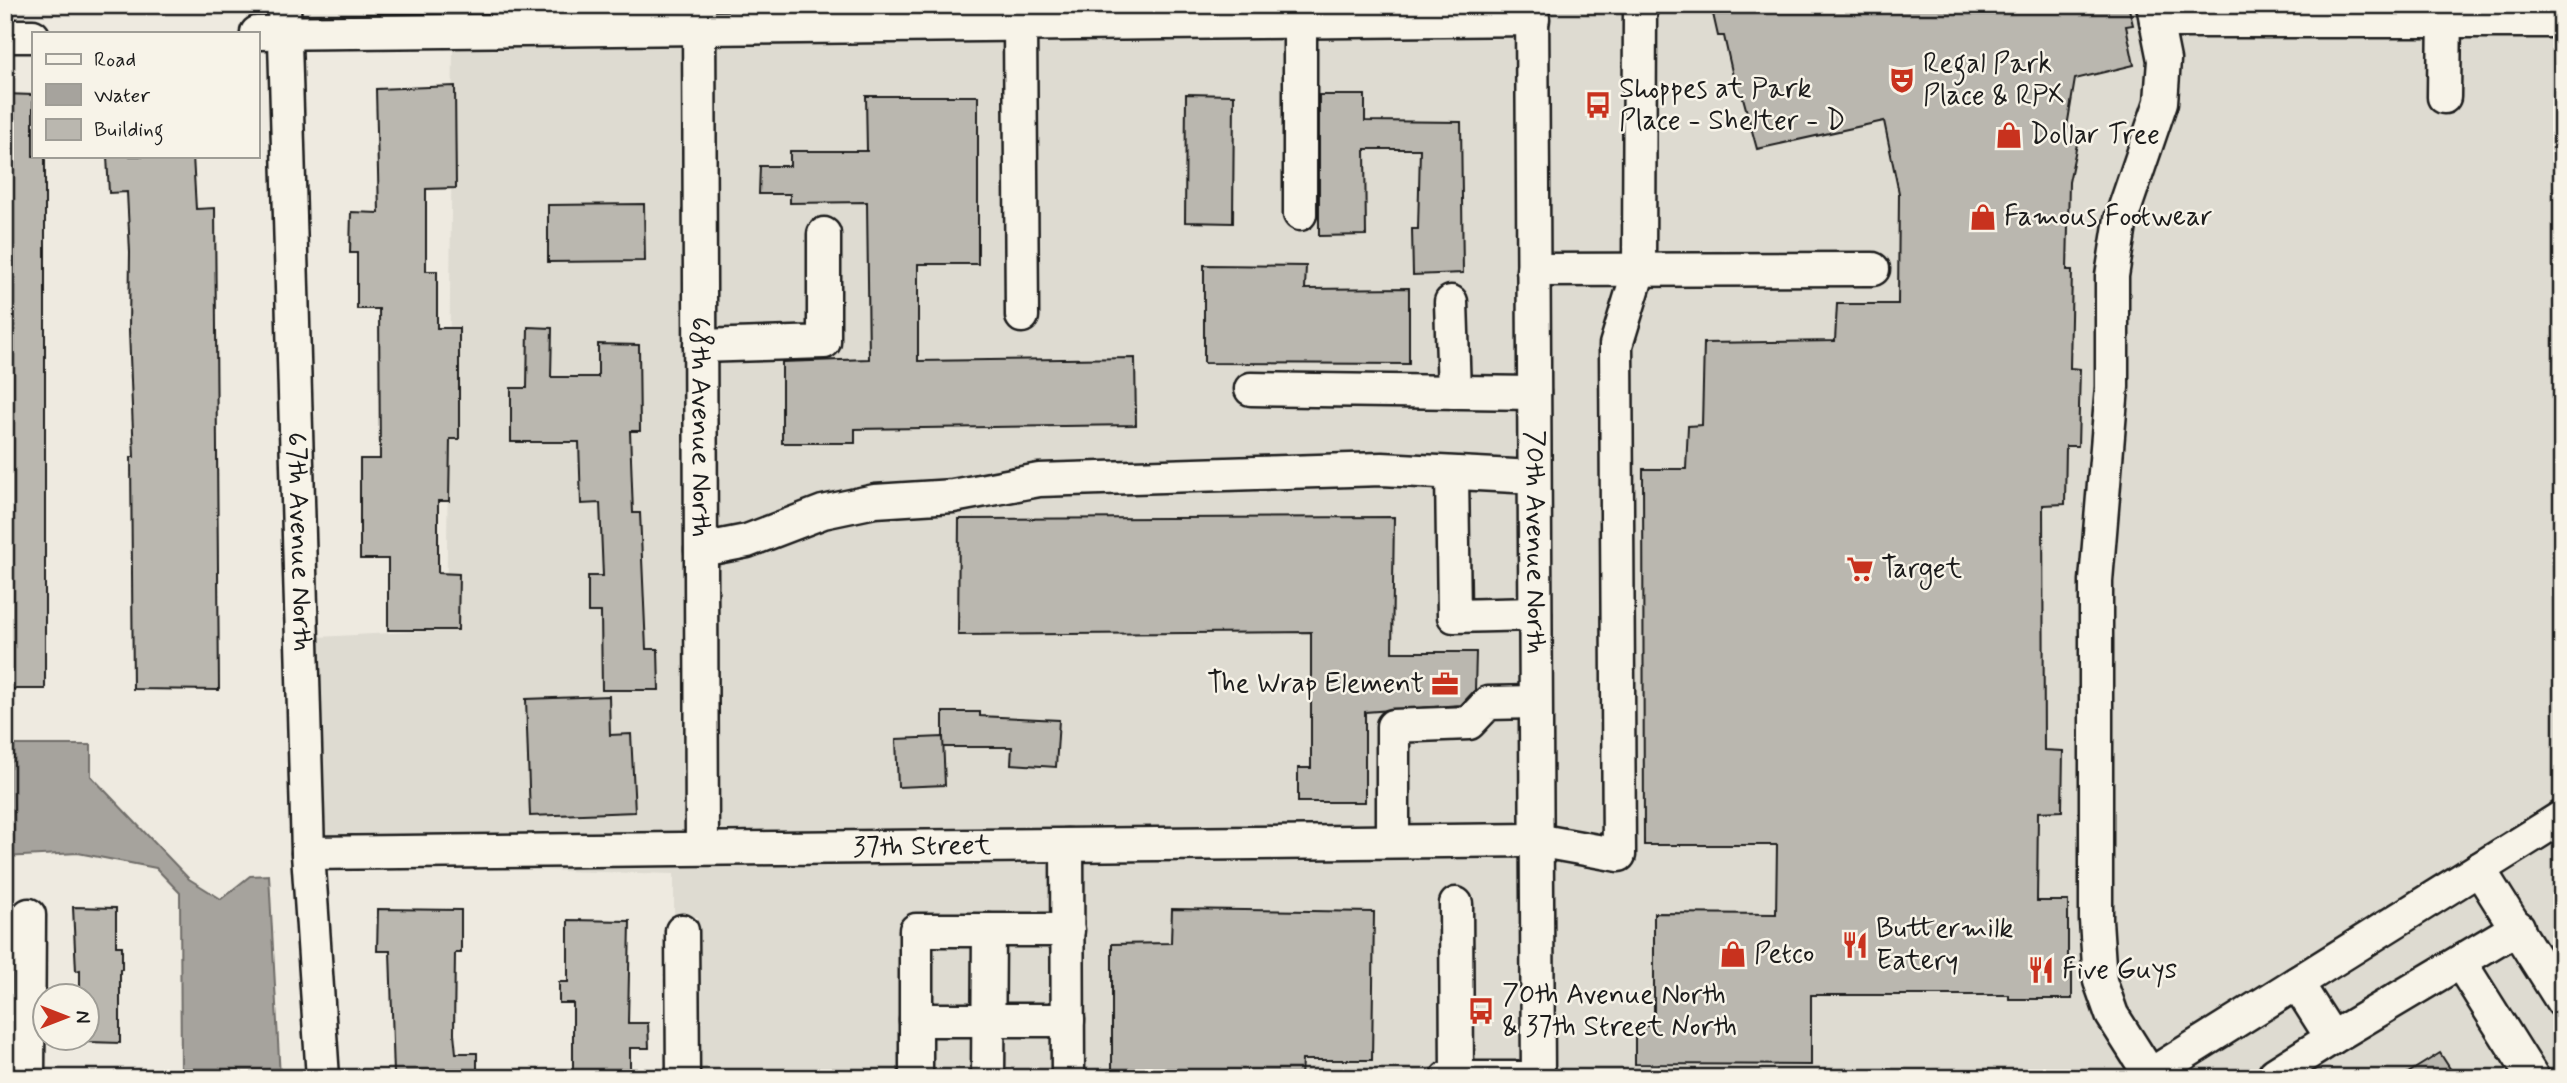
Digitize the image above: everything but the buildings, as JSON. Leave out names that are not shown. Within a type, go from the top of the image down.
[{"type":"street","points":[[1639,270],[1640,5]]},
{"type":"street","points":[[275,24],[494,18],[924,16],[1020,25],[1119,15],[1300,22],[1532,12]]},
{"type":"street","name":"70th Avenue North","points":[[1532,12],[1538,1078]]},
{"type":"street","points":[[2559,826],[2479,869],[2151,1077],[2112,1015],[2100,981],[2095,920],[2095,581],[2112,387],[2112,276],[2121,219],[2161,102],[2164,60],[2155,13],[2444,13],[2562,21]]},
{"type":"street","points":[[2444,13],[2444,97]]},
{"type":"street","name":"68th Avenue North","points":[[699,17],[702,848]]},
{"type":"street","points":[[1300,22],[1300,214]]},
{"type":"street","name":"67th Avenue North","points":[[275,24],[308,853],[323,1078]]},
{"type":"street","points":[[1020,25],[1022,316]]},
{"type":"street","points":[[5,36],[32,36]]},
{"type":"street","points":[[700,346],[824,342],[824,234]]},
{"type":"street","points":[[1533,270],[1873,269]]},
{"type":"street","name":"37th Street","points":[[308,853],[1536,840],[1619,855],[1616,345],[1639,270]]},
{"type":"street","points":[[1451,302],[1454,392]]},
{"type":"street","points":[[1251,389],[1534,393]]},
{"type":"street","points":[[701,550],[747,541],[823,512],[875,501],[953,496],[1039,480],[1382,469],[1534,477]]},
{"type":"street","points":[[1452,474],[1454,615],[1535,614]]},
{"type":"street","points":[[1393,841],[1393,726],[1469,723],[1488,703],[1535,702]]},
{"type":"street","points":[[1067,845],[1068,1078]]},
{"type":"street","points":[[2479,869],[2518,927],[2562,1001]]},
{"type":"street","points":[[1456,904],[1452,1077],[1538,1078]]},
{"type":"street","points":[[28,1078],[29,915]]},
{"type":"street","points":[[2276,1078],[2275,1074],[2332,1038],[2518,927]]},
{"type":"street","points":[[916,1078],[916,930],[1068,930]]},
{"type":"street","points":[[988,1078],[989,930]]},
{"type":"street","points":[[682,931],[683,1078]]},
{"type":"street","points":[[2460,962],[2533,1078]]},
{"type":"street","points":[[2297,983],[2332,1038]]},
{"type":"street","points":[[916,1020],[1068,1020]]},
{"type":"shaded area","points":[[454,5],[683,5],[683,14],[454,17]]},
{"type":"shaded area","points":[[715,5],[1103,5],[1103,10],[715,14]]},
{"type":"shaded area","points":[[1135,5],[1503,5],[1135,10]]},
{"type":"shaded area","points":[[1549,5],[2562,5],[2562,1078],[1554,1078]]},
{"type":"shaded area","points":[[1517,34],[1520,826],[718,834],[715,43]]},
{"type":"shaded area","points":[[683,43],[686,834],[324,838],[318,637],[446,630],[453,45]]},
{"type":"shaded area","points":[[1520,854],[1522,1078],[699,1078],[698,917],[674,916],[674,874],[385,866]]},
{"type":"water","points":[[5,745],[91,745],[91,776],[189,879],[221,899],[250,876],[269,875],[280,1078],[181,1078],[180,893],[156,868],[78,853],[5,857]]},
{"type":"place","name":"Regal Park Place & RPX","points":[[1902,80]]},
{"type":"place","name":"Shoppes at Park Place - Shelter - D","points":[[1598,105]]},
{"type":"place","name":"Dollar Tree","points":[[2009,135]]},
{"type":"place","name":"Famous Footwear","points":[[1983,217]]},
{"type":"place","name":"Target","points":[[1860,569]]},
{"type":"place","name":"The Wrap Element","points":[[1445,684]]},
{"type":"place","name":"Buttermilk Eatery","points":[[1855,945]]},
{"type":"place","name":"Petco","points":[[1733,954]]},
{"type":"place","name":"Five Guys","points":[[2041,970]]},
{"type":"place","name":"70th Avenue North & 37th Street North","points":[[1481,1011]]}]
